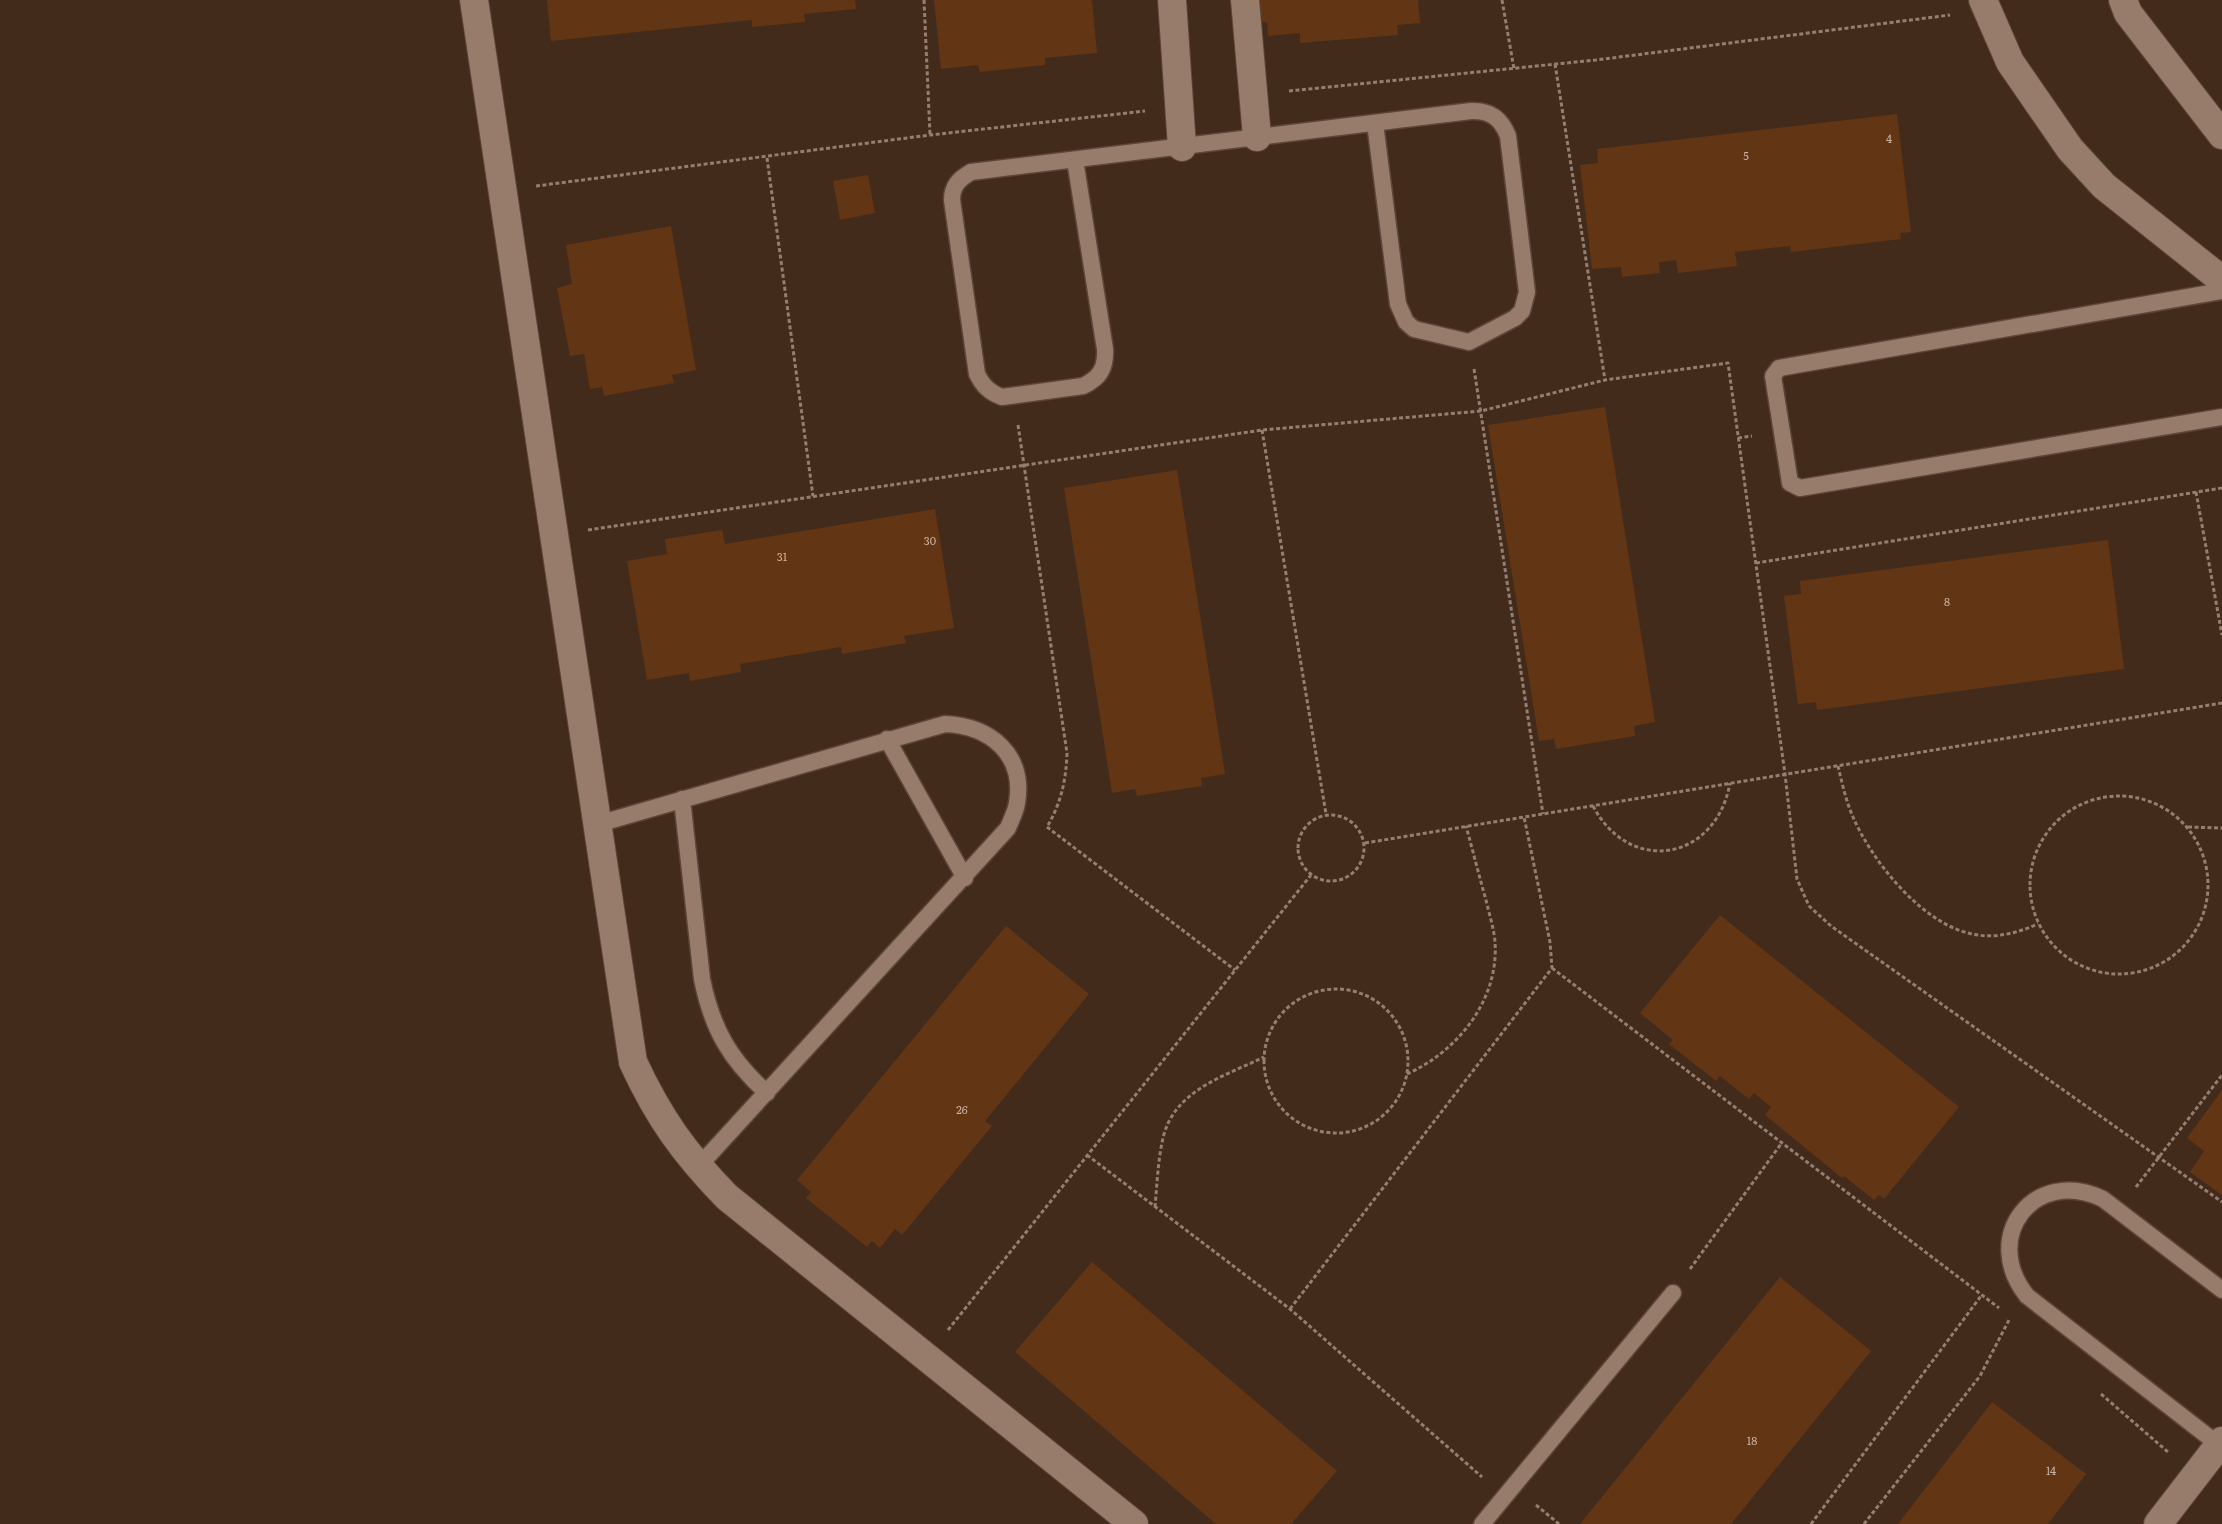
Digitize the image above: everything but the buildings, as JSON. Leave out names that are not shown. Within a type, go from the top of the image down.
[{"type":"street","points":[[474,0],[633,1062],[663,1121],[698,1167],[727,1197],[1134,1524]]},
{"type":"street","points":[[1172,0],[1181,107],[1182,147]]},
{"type":"street","points":[[1245,0],[1257,137]]},
{"type":"street","points":[[2123,0],[2128,13],[2222,135]]},
{"type":"street","points":[[1984,5],[2010,62],[2070,149],[2104,186],[2222,280]]},
{"type":"street","points":[[2158,1524],[2221,1443]]},
{"type":"lane","points":[[1076,160],[1106,360],[1103,370],[1094,381],[1082,386],[1002,397],[991,393],[983,385],[978,374],[952,200],[952,191],[963,177],[971,172],[1257,137],[1375,123],[1483,111],[1495,116],[1504,124],[1508,136],[1528,292],[1522,311],[1515,318],[1469,342],[1414,329],[1401,314],[1375,123]]},
{"type":"lane","points":[[2222,291],[1778,368],[1773,376],[1790,483],[1800,488],[2222,417]]},
{"type":"lane","points":[[598,824],[887,739],[945,724],[962,724],[979,729],[994,738],[1006,751],[1014,765],[1018,781],[1017,804],[1008,828],[965,878],[698,1167]]},
{"type":"lane","points":[[887,739],[965,878]]},
{"type":"lane","points":[[682,799],[702,978],[707,1005],[730,1054],[747,1075],[766,1093]]},
{"type":"lane","points":[[2221,1443],[2027,1296],[2016,1282],[2009,1264],[2008,1246],[2012,1229],[2021,1213],[2034,1200],[2050,1192],[2068,1189],[2087,1191],[2103,1199],[2118,1210],[2222,1290]]},
{"type":"lane","points":[[1482,1524],[1503,1496],[1514,1486],[1674,1293]]},
{"type":"path","points":[[924,0],[930,136]]},
{"type":"path","points":[[1502,0],[1514,69]]},
{"type":"path","points":[[1253,95],[1555,64],[1984,5]]},
{"type":"path","points":[[1555,64],[1605,380]]},
{"type":"path","points":[[503,190],[930,136],[1181,107]]},
{"type":"path","points":[[767,158],[814,496]]},
{"type":"path","points":[[1469,342],[1543,814]]},
{"type":"path","points":[[555,535],[1262,430],[1481,411],[1605,380],[1728,363],[1785,774],[1797,879],[1809,906],[1820,916],[2222,1202]]},
{"type":"path","points":[[1013,397],[1067,753],[1063,792],[1057,810],[1047,827]]},
{"type":"path","points":[[1262,430],[1326,814]]},
{"type":"path","points":[[1756,563],[2222,488]]},
{"type":"path","points":[[2196,492],[2222,635]]},
{"type":"path","points":[[1365,842],[2222,703]]},
{"type":"path","points":[[1838,766],[1854,818],[1866,842],[1902,888],[1938,920],[1954,929],[1972,934],[1995,936],[2017,932],[2038,924]]},
{"type":"path","points":[[1593,806],[1601,821],[1613,835],[1628,844],[1646,850],[1666,850],[1685,846],[1703,836],[1717,821],[1726,803],[1730,783]]},
{"type":"path","points":[[2103,797],[2134,798],[2150,801],[2171,812],[2188,828],[2203,854],[2207,869],[2208,892],[2204,915],[2193,936],[2177,954],[2157,966],[2135,974],[2112,975],[2089,970],[2068,959],[2051,944],[2038,924],[2031,901],[2030,878],[2034,855],[2046,834],[2062,817],[2081,804],[2103,797]]},
{"type":"path","points":[[1017,804],[1235,970]]},
{"type":"path","points":[[1326,814],[1340,815],[1352,820],[1360,830],[1365,842],[1364,856],[1359,868],[1349,877],[1336,882],[1311,875],[1302,865],[1298,853],[1298,840],[1304,828],[1314,819],[1326,814]]},
{"type":"path","points":[[1290,1309],[1552,968],[1550,942],[1524,817]]},
{"type":"path","points":[[1408,1074],[1424,1067],[1454,1045],[1483,1002],[1492,976],[1495,941],[1466,826]]},
{"type":"path","points":[[2188,828],[2222,828]]},
{"type":"path","points":[[926,1357],[1311,875]]},
{"type":"path","points":[[1552,968],[2003,1312]]},
{"type":"path","points":[[1326,989],[1346,989],[1365,994],[1382,1004],[1395,1018],[1404,1035],[1409,1054],[1408,1074],[1402,1093],[1390,1109],[1374,1122],[1357,1130],[1337,1133],[1318,1130],[1300,1123],[1284,1111],[1270,1089],[1265,1076],[1264,1057],[1268,1038],[1276,1020],[1290,1005],[1307,994],[1326,989]]},
{"type":"path","points":[[1155,1207],[1163,1138],[1168,1122],[1177,1108],[1189,1095],[1203,1086],[1264,1057]]},
{"type":"path","points":[[2118,1210],[2222,1075]]},
{"type":"path","points":[[1674,1293],[1781,1144]]},
{"type":"path","points":[[1087,1155],[1290,1309],[1503,1496]]},
{"type":"path","points":[[1811,1524],[1981,1296]]},
{"type":"path","points":[[1864,1524],[1980,1376],[2011,1317]]},
{"type":"path","points":[[2100,1393],[2196,1476]]}]
